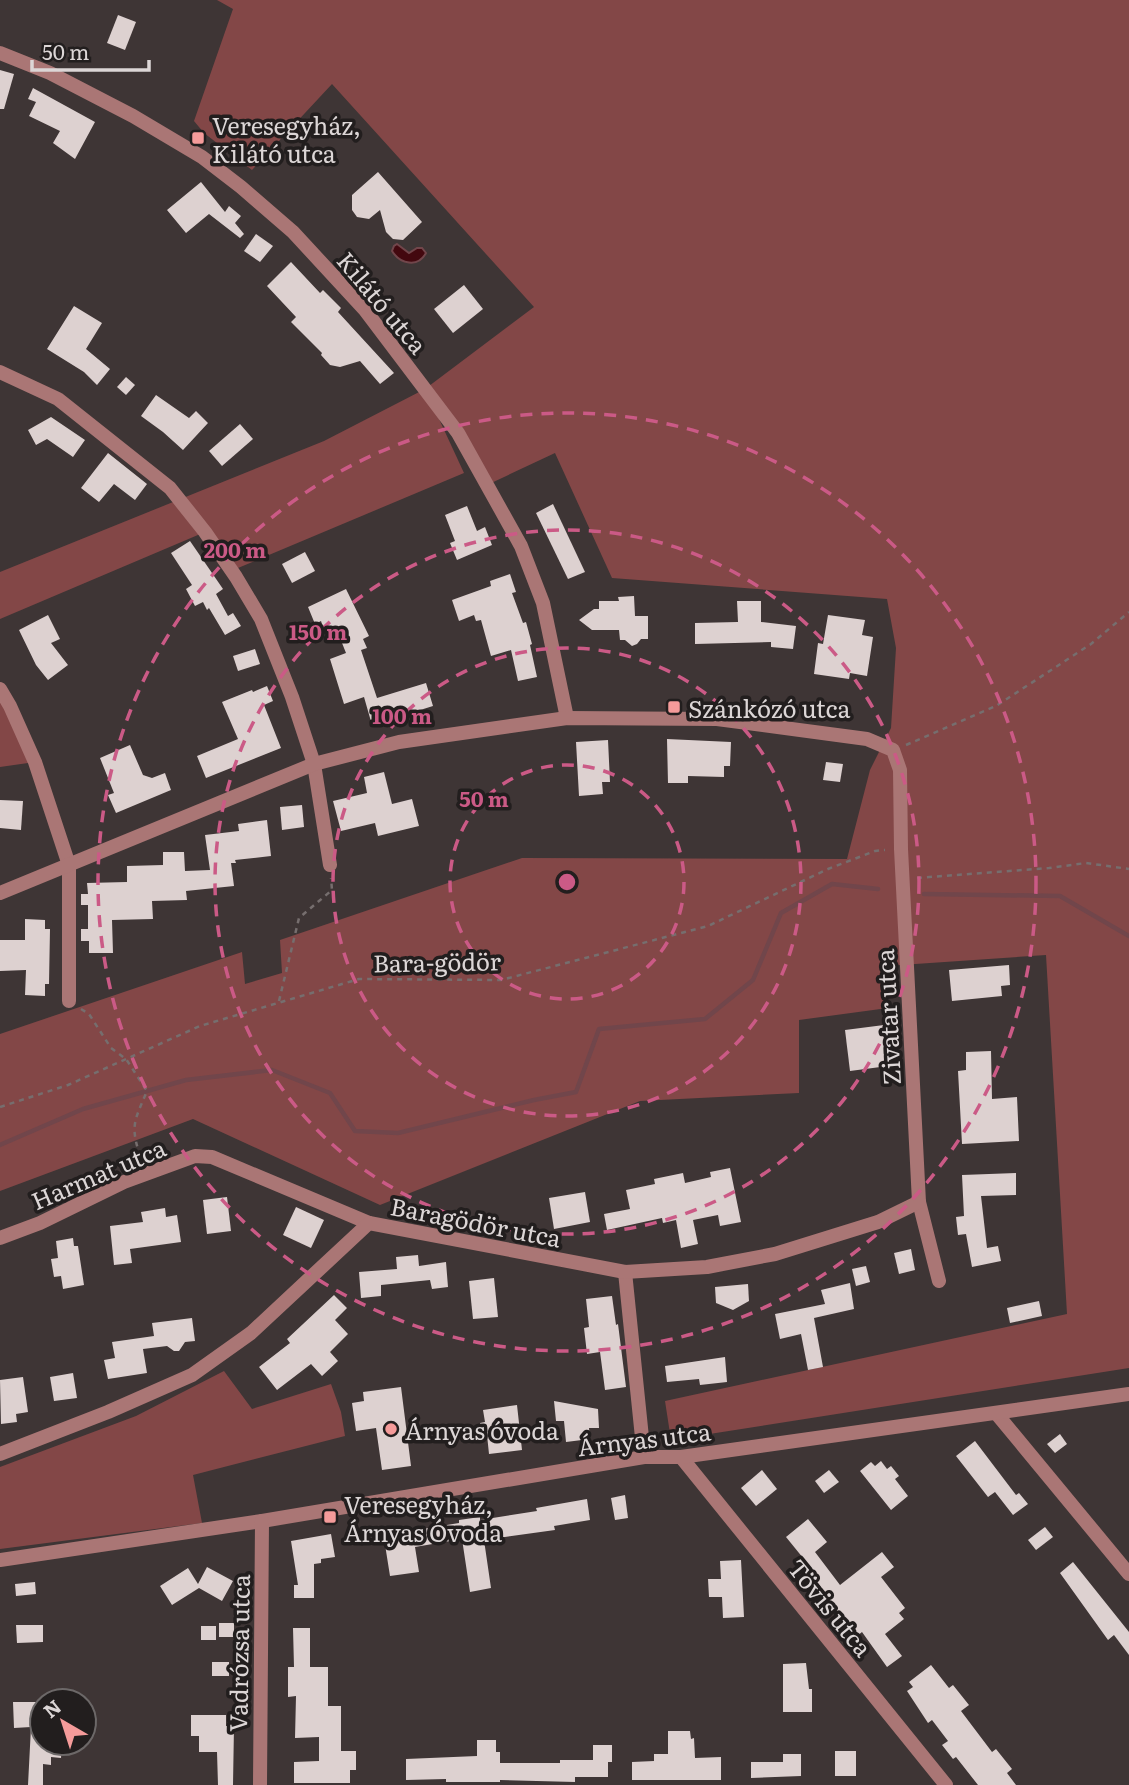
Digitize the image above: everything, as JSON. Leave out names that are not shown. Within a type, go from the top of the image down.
[{"type":"street","name":"Kilátó utca","points":[[0,53],[74,85],[202,157],[293,232],[365,310],[458,433],[521,547],[543,603],[567,718]]},
{"type":"street","points":[[0,373],[58,399],[170,488],[236,577],[261,619],[292,697],[314,764],[330,865]]},
{"type":"street","points":[[0,689],[35,762],[69,865],[69,1001]]},
{"type":"street","points":[[0,893],[314,764],[400,742],[567,718],[717,719],[867,739],[893,750]]},
{"type":"street","name":"Zivatar utca","points":[[893,750],[900,770],[919,1202],[939,1281]]},
{"type":"street","name":"Harmat utca","points":[[0,1238],[40,1223],[124,1182],[195,1156],[212,1157],[369,1223]]},
{"type":"street","name":"Baragödör utca","points":[[0,1454],[108,1412],[192,1375],[251,1333],[369,1223],[625,1272],[707,1267],[775,1254],[878,1222],[919,1202]]},
{"type":"street","points":[[625,1272],[644,1457]]},
{"type":"street","name":"Árnyas utca","points":[[0,1560],[262,1521],[644,1457],[681,1457],[1129,1394]]},
{"type":"street","points":[[996,1413],[1129,1574]]},
{"type":"street","name":"Tövis utca","points":[[681,1457],[946,1785]]},
{"type":"street","name":"Vadrózsa utca","points":[[260,1785],[262,1521]]},
{"type":"path","points":[[893,750],[996,706],[1091,644],[1129,612]]},
{"type":"path","name":"Bara-gödör","points":[[0,1107],[68,1085],[200,1026],[359,979],[501,980],[708,926],[828,869],[875,851]]},
{"type":"path","points":[[903,879],[1049,869],[1086,863],[1129,869]]},
{"type":"path","points":[[278,1003],[299,918],[332,890],[330,865]]},
{"type":"path","points":[[69,1001],[89,1014],[111,1048],[126,1059],[147,1091],[134,1119],[133,1136],[147,1174]]},
{"type":"shaded area","points":[[217,0],[1129,0],[1129,1368],[671,1440],[665,1401],[1067,1314],[1046,955],[886,966],[888,1008],[799,1020],[799,1093],[640,1101],[380,1205],[193,1119],[0,1191],[0,1034],[242,952],[245,984],[282,973],[280,940],[522,858],[847,859],[870,770],[891,728],[896,648],[887,599],[612,578],[555,453],[487,485],[427,393],[464,473],[238,568],[205,532],[0,619],[0,572],[324,441],[425,389],[534,307],[332,84],[252,170],[204,133],[194,121],[233,9]]},
{"type":"shaded area","points":[[397,244],[409,253],[422,248],[426,253],[418,261],[404,261],[392,251]]},
{"type":"shaded area","points":[[0,693],[35,762],[0,767]]},
{"type":"shaded area","points":[[224,1371],[252,1409],[331,1384],[341,1412],[345,1436],[193,1475],[202,1523],[0,1549],[0,1467],[136,1416]]},
{"type":"building","points":[[118,15],[136,22],[125,50],[107,43]]},
{"type":"building","points":[[0,70],[14,74],[4,109],[0,109]]},
{"type":"building","points":[[33,88],[95,122],[75,159],[53,143],[60,131],[29,116],[36,102],[28,99]]},
{"type":"building","points":[[378,172],[422,222],[403,240],[393,239],[386,232],[380,210],[369,219],[357,217],[352,210],[352,195]]},
{"type":"building","points":[[201,182],[225,212],[229,206],[241,216],[235,223],[244,234],[240,238],[209,214],[186,233],[167,210]]},
{"type":"building","points":[[256,234],[273,246],[260,262],[244,251]]},
{"type":"building","points":[[291,262],[320,293],[323,290],[341,308],[338,312],[394,373],[380,384],[360,361],[340,367],[330,365],[322,353],[291,322],[296,317],[267,286]]},
{"type":"building","points":[[464,285],[483,309],[453,333],[434,309]]},
{"type":"building","points":[[74,306],[102,323],[86,349],[110,369],[97,385],[84,372],[47,349]]},
{"type":"building","points":[[126,377],[135,385],[126,395],[117,387]]},
{"type":"building","points":[[156,395],[189,418],[196,411],[208,423],[183,450],[141,416]]},
{"type":"building","points":[[51,417],[85,440],[73,457],[47,439],[36,445],[28,430]]},
{"type":"building","points":[[240,424],[253,439],[222,466],[209,451]]},
{"type":"building","points":[[108,453],[147,484],[135,500],[114,484],[99,502],[81,488]]},
{"type":"building","points":[[553,504],[585,572],[568,579],[536,513]]},
{"type":"building","points":[[467,506],[477,531],[485,527],[492,545],[457,560],[450,543],[455,541],[445,515]]},
{"type":"building","points":[[190,541],[223,589],[216,594],[228,616],[233,613],[241,626],[225,635],[203,602],[195,606],[186,589],[192,585],[171,553]]},
{"type":"building","points":[[305,552],[315,571],[292,583],[282,564]]},
{"type":"building","points":[[510,574],[516,592],[512,593],[523,623],[526,622],[532,644],[530,645],[537,677],[518,681],[511,650],[491,656],[481,620],[476,621],[474,615],[459,621],[452,600],[491,586],[490,581]]},
{"type":"building","points":[[346,589],[369,636],[363,639],[367,648],[361,650],[377,698],[426,683],[433,706],[372,725],[364,697],[344,704],[330,659],[346,653],[340,638],[328,642],[321,621],[315,624],[308,607]]},
{"type":"building","points":[[634,596],[635,616],[648,616],[648,639],[641,639],[637,644],[632,646],[625,640],[620,640],[619,630],[592,630],[579,620],[594,609],[599,609],[599,601],[619,601],[618,597]]},
{"type":"building","points":[[737,601],[761,601],[761,622],[796,626],[793,649],[771,647],[771,642],[695,644],[695,623],[738,622]]},
{"type":"building","points":[[48,615],[60,639],[51,643],[68,665],[48,680],[36,665],[19,630]]},
{"type":"building","points":[[828,615],[865,620],[862,635],[873,637],[867,676],[850,673],[849,679],[814,674],[818,643],[823,644]]},
{"type":"building","points":[[255,649],[260,664],[238,671],[233,656]]},
{"type":"building","points":[[267,686],[273,701],[264,705],[281,748],[206,778],[197,756],[238,739],[222,702]]},
{"type":"building","points":[[667,739],[731,742],[730,766],[724,766],[724,777],[688,776],[688,783],[668,783]]},
{"type":"building","points":[[608,740],[610,782],[602,782],[603,794],[579,796],[576,742]]},
{"type":"building","points":[[130,745],[143,775],[152,778],[165,773],[171,790],[116,813],[108,795],[114,793],[100,758]]},
{"type":"building","points":[[826,762],[843,764],[840,782],[823,780]]},
{"type":"building","points":[[384,772],[392,804],[412,799],[419,826],[378,836],[375,823],[341,831],[333,801],[367,793],[364,777]]},
{"type":"building","points":[[0,800],[23,801],[21,830],[0,828]]},
{"type":"building","points":[[302,805],[304,827],[282,830],[280,807]]},
{"type":"building","points":[[267,820],[271,856],[235,860],[236,863],[231,863],[234,886],[186,891],[187,900],[152,901],[153,919],[112,920],[113,953],[89,953],[89,941],[81,941],[81,929],[88,929],[88,905],[81,905],[81,894],[88,894],[87,883],[127,882],[127,866],[163,865],[163,852],[184,852],[185,871],[210,870],[205,835],[239,831],[238,824]]},
{"type":"building","points":[[25,919],[45,920],[45,929],[50,929],[49,984],[45,984],[45,996],[25,995],[26,970],[0,971],[0,940],[25,940]]},
{"type":"building","points":[[1009,965],[1010,985],[1001,986],[1002,996],[952,1001],[949,970]]},
{"type":"building","points":[[884,1025],[888,1066],[850,1071],[845,1030]]},
{"type":"building","points":[[991,1051],[992,1099],[1017,1097],[1019,1141],[962,1144],[958,1071],[966,1070],[966,1052]]},
{"type":"building","points":[[730,1168],[741,1222],[720,1226],[718,1215],[693,1220],[698,1244],[681,1248],[676,1220],[663,1223],[662,1218],[607,1230],[604,1214],[630,1209],[626,1190],[655,1184],[654,1179],[683,1173],[685,1183],[711,1177],[710,1172]]},
{"type":"building","points":[[1016,1173],[1016,1195],[981,1196],[987,1248],[998,1246],[1001,1261],[972,1267],[966,1234],[958,1235],[956,1217],[964,1216],[962,1175]]},
{"type":"building","points":[[585,1192],[590,1222],[554,1229],[549,1198]]},
{"type":"building","points":[[227,1197],[231,1231],[207,1234],[203,1200]]},
{"type":"building","points":[[296,1207],[324,1220],[311,1248],[283,1235]]},
{"type":"building","points":[[165,1208],[166,1217],[177,1215],[181,1242],[130,1249],[132,1263],[114,1265],[110,1226],[143,1222],[141,1212]]},
{"type":"building","points":[[73,1238],[74,1246],[78,1246],[84,1285],[63,1289],[61,1276],[54,1277],[51,1259],[58,1258],[56,1241]]},
{"type":"building","points":[[911,1249],[915,1270],[899,1274],[894,1253]]},
{"type":"building","points":[[418,1255],[419,1266],[446,1262],[448,1287],[432,1289],[430,1280],[381,1285],[381,1296],[361,1298],[359,1272],[397,1269],[396,1257]]},
{"type":"building","points":[[866,1266],[870,1282],[856,1286],[852,1269]]},
{"type":"building","points":[[494,1278],[498,1317],[473,1319],[469,1281]]},
{"type":"building","points":[[850,1283],[854,1309],[814,1318],[823,1367],[808,1370],[801,1334],[780,1339],[775,1314],[825,1304],[821,1290]]},
{"type":"building","points":[[748,1284],[749,1301],[733,1310],[716,1303],[715,1287]]},
{"type":"building","points":[[334,1295],[347,1308],[335,1320],[348,1334],[330,1352],[338,1361],[322,1376],[311,1364],[277,1390],[259,1367],[290,1343],[287,1339]]},
{"type":"building","points":[[612,1296],[626,1387],[605,1390],[600,1352],[587,1354],[584,1328],[589,1327],[586,1299]]},
{"type":"building","points":[[1039,1301],[1042,1316],[1010,1323],[1007,1308]]},
{"type":"building","points":[[192,1318],[195,1341],[185,1342],[179,1351],[167,1346],[143,1349],[147,1373],[108,1379],[104,1360],[115,1358],[112,1342],[154,1336],[152,1323]]},
{"type":"building","points":[[725,1357],[727,1382],[700,1385],[699,1379],[667,1382],[665,1366]]},
{"type":"building","points":[[73,1373],[77,1398],[54,1401],[50,1377]]},
{"type":"building","points":[[23,1377],[28,1412],[16,1414],[17,1422],[1,1424],[0,1380]]},
{"type":"building","name":"Árnyas óvoda","points":[[401,1387],[411,1466],[382,1470],[376,1428],[356,1431],[352,1403],[364,1401],[363,1392]]},
{"type":"building","points":[[554,1401],[598,1409],[599,1428],[589,1428],[590,1439],[566,1442],[564,1421],[556,1421]]},
{"type":"building","points":[[517,1405],[522,1450],[489,1454],[487,1435],[482,1436],[480,1423],[485,1422],[483,1410]]},
{"type":"building","points":[[1060,1434],[1067,1444],[1055,1453],[1047,1444]]},
{"type":"building","points":[[975,1441],[1016,1495],[1019,1493],[1028,1504],[1013,1515],[995,1492],[988,1497],[956,1456]]},
{"type":"building","points":[[881,1461],[887,1469],[891,1466],[899,1476],[895,1479],[908,1496],[891,1510],[860,1471],[871,1462],[875,1466]]},
{"type":"building","points":[[762,1470],[777,1489],[756,1506],[741,1488]]},
{"type":"building","points":[[829,1470],[839,1482],[824,1493],[815,1481]]},
{"type":"building","points":[[625,1495],[628,1518],[615,1520],[611,1498]]},
{"type":"building","points":[[587,1499],[590,1520],[554,1526],[555,1530],[484,1540],[491,1588],[470,1592],[462,1539],[415,1547],[419,1572],[390,1576],[383,1532],[403,1529],[404,1532],[459,1523],[459,1520],[480,1517],[480,1520],[537,1511],[536,1508]]},
{"type":"building","points":[[808,1519],[827,1542],[815,1552],[840,1585],[882,1552],[894,1567],[881,1577],[905,1608],[899,1613],[904,1619],[885,1634],[902,1656],[887,1667],[862,1632],[857,1636],[825,1596],[827,1595],[809,1572],[812,1569],[786,1537]]},
{"type":"building","points":[[1045,1527],[1053,1537],[1036,1550],[1028,1540]]},
{"type":"building","points":[[331,1534],[335,1557],[321,1559],[321,1563],[314,1564],[314,1598],[294,1598],[294,1585],[298,1585],[291,1541]]},
{"type":"building","points":[[741,1560],[744,1617],[723,1618],[722,1597],[709,1597],[708,1579],[721,1579],[720,1561]]},
{"type":"building","points":[[1073,1562],[1129,1632],[1129,1655],[1114,1635],[1108,1640],[1060,1573]]},
{"type":"building","points":[[207,1567],[233,1581],[222,1601],[199,1588],[172,1605],[160,1586],[188,1568],[198,1584]]},
{"type":"building","points":[[35,1582],[36,1594],[16,1596],[15,1584]]},
{"type":"building","points":[[219,1623],[234,1623],[234,1637],[219,1637]]},
{"type":"building","points":[[16,1625],[43,1625],[43,1642],[17,1643]]},
{"type":"building","points":[[201,1626],[216,1626],[216,1640],[201,1640]]},
{"type":"building","points":[[293,1628],[310,1628],[310,1667],[328,1667],[328,1706],[341,1706],[341,1751],[356,1751],[356,1770],[350,1770],[350,1783],[294,1783],[294,1762],[319,1761],[319,1737],[295,1738],[296,1696],[288,1697],[288,1667],[294,1667]]},
{"type":"building","points":[[212,1662],[229,1662],[229,1676],[212,1676]]},
{"type":"building","points":[[806,1663],[809,1689],[812,1689],[812,1712],[783,1712],[783,1664]]},
{"type":"building","points":[[931,1665],[949,1688],[953,1685],[969,1705],[961,1711],[992,1752],[996,1749],[1012,1769],[1007,1773],[1016,1785],[978,1785],[956,1757],[953,1759],[942,1745],[948,1741],[932,1720],[928,1723],[907,1691],[913,1687],[909,1682]]},
{"type":"building","points":[[13,1702],[28,1702],[28,1727],[14,1728]]},
{"type":"building","points":[[191,1715],[226,1715],[226,1726],[234,1726],[233,1785],[218,1785],[217,1752],[199,1752],[199,1736],[191,1736]]},
{"type":"building","points":[[668,1731],[690,1731],[691,1739],[694,1738],[695,1758],[721,1757],[721,1780],[632,1780],[632,1762],[654,1761],[654,1754],[668,1754]]},
{"type":"building","points":[[477,1740],[496,1740],[500,1763],[593,1760],[593,1745],[612,1745],[612,1762],[608,1762],[608,1777],[575,1777],[575,1782],[406,1780],[406,1759],[477,1756]]},
{"type":"building","points":[[835,1751],[856,1751],[856,1776],[835,1776]]},
{"type":"building","points":[[783,1754],[801,1754],[801,1776],[751,1778],[751,1762],[783,1762]]},
{"type":"building","points":[[29,1757],[51,1757],[51,1765],[43,1764],[43,1785],[28,1785]]},
{"type":"waterway","points":[[0,1145],[83,1109],[186,1080],[272,1070],[330,1093],[355,1131],[398,1133],[576,1092],[599,1029],[705,1019],[753,980],[781,913],[832,884],[878,889]]},
{"type":"waterway","points":[[924,894],[1060,896],[1129,936]]},
{"type":"place","name":"Veresegyház, Kilátó utca","points":[[198,138]]},
{"type":"place","name":"Szánkózó utca","points":[[674,707]]},
{"type":"place","name":"Árnyas óvoda","points":[[391,1429]]},
{"type":"place","name":"Veresegyház, Árnyas Óvoda","points":[[330,1517]]}]
